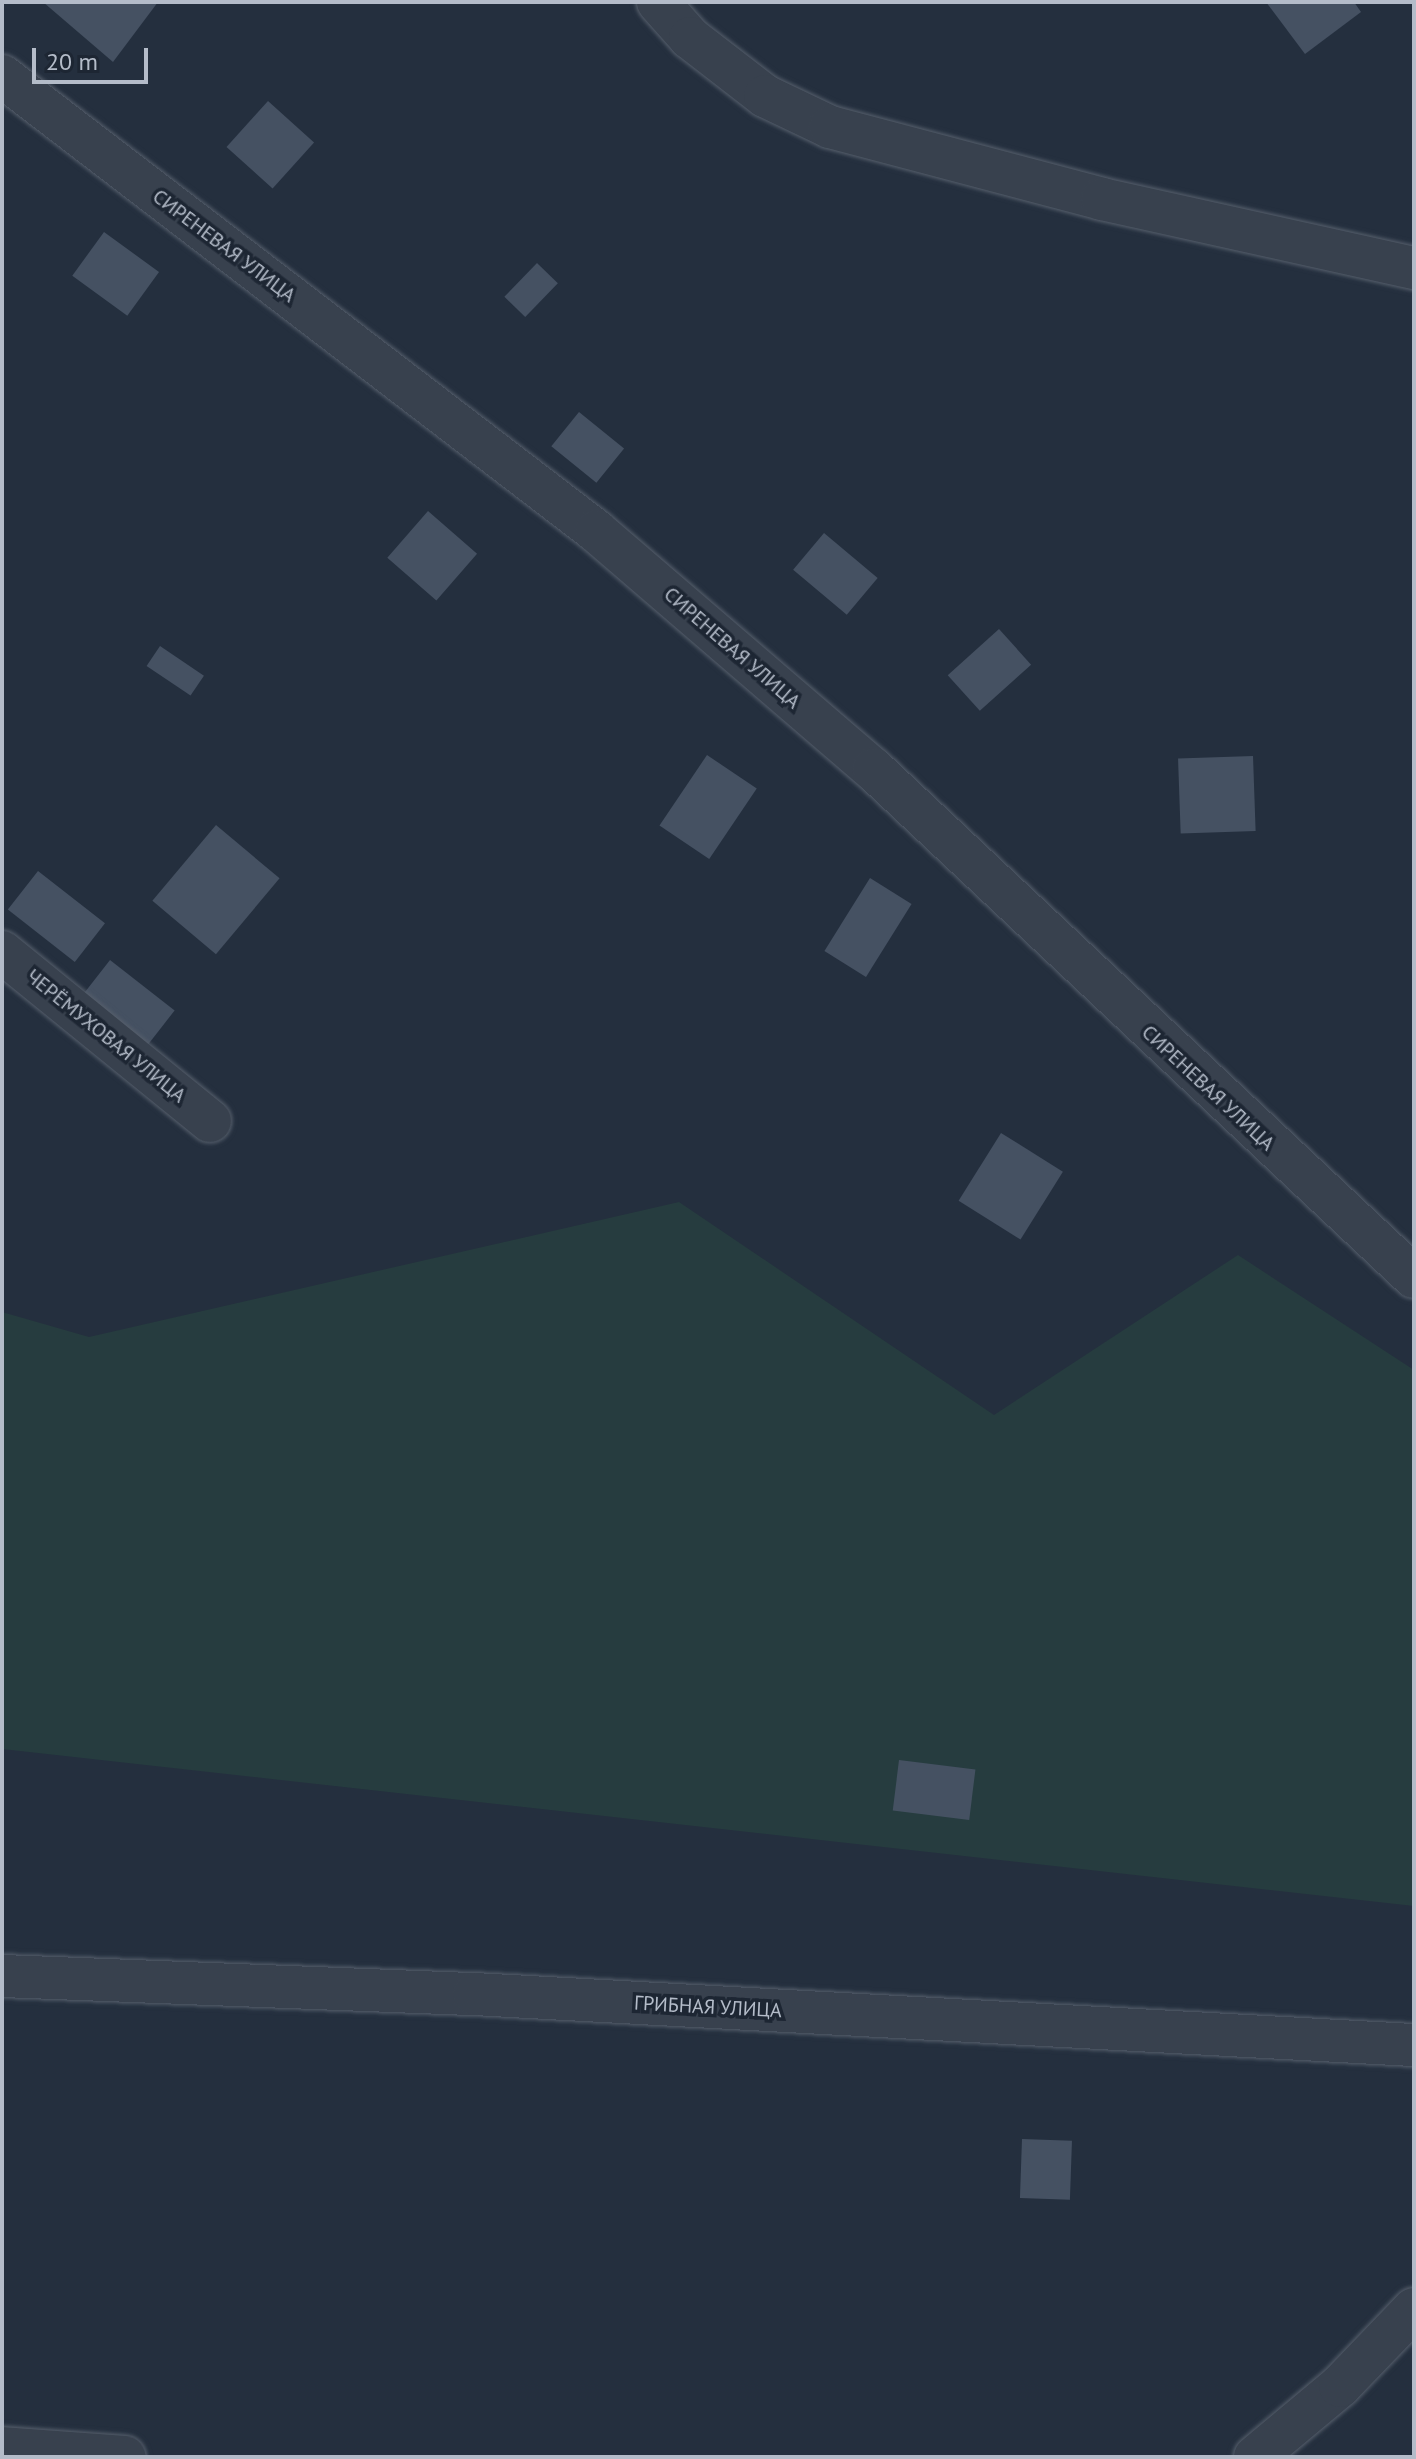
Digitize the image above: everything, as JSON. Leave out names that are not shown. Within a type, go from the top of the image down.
[{"type":"street","points":[[658,2],[690,38],[765,96],[830,127],[1102,199],[1414,268]]},
{"type":"street","name":"СИРЕНЕВАЯ УЛИЦА","points":[[2,76],[596,531],[873,769],[1414,1277]]},
{"type":"street","name":"ЧЕРЁМУХОВАЯ УЛИЦА","points":[[2,952],[210,1121]]},
{"type":"street","name":"ГРИБНАЯ УЛИЦА","points":[[2,1976],[474,1994],[1414,2045]]},
{"type":"street","points":[[1255,2457],[1340,2386],[1414,2309]]},
{"type":"street","points":[[2,2448],[125,2457]]},
{"type":"green space","points":[[679,1202],[994,1415],[1238,1255],[1414,1370],[1414,1906],[2,1749],[2,1312],[89,1337]]},
{"type":"building","points":[[43,2],[158,2],[113,62]]},
{"type":"building","points":[[1266,2],[1354,2],[1361,12],[1305,54]]},
{"type":"building","points":[[268,101],[314,142],[273,189],[227,147]]},
{"type":"building","points":[[104,232],[159,272],[127,316],[72,276]]},
{"type":"building","points":[[537,263],[558,283],[525,317],[504,297]]},
{"type":"building","points":[[579,412],[624,449],[596,483],[551,446]]},
{"type":"building","points":[[428,511],[477,554],[436,600],[387,558]]},
{"type":"building","points":[[824,533],[878,578],[847,615],[793,570]]},
{"type":"building","points":[[999,629],[1031,665],[980,711],[948,675]]},
{"type":"building","points":[[160,646],[204,676],[191,696],[147,666]]},
{"type":"building","points":[[707,755],[757,789],[709,859],[659,825]]},
{"type":"building","points":[[1253,756],[1256,831],[1181,834],[1178,759]]},
{"type":"building","points":[[216,825],[280,878],[216,954],[152,901]]},
{"type":"building","points":[[38,871],[105,923],[75,962],[8,910]]},
{"type":"building","points":[[870,878],[912,904],[866,977],[824,951]]},
{"type":"building","points":[[110,960],[175,1010],[147,1046],[82,995]]},
{"type":"building","points":[[1001,1133],[1063,1172],[1021,1240],[959,1201]]},
{"type":"building","points":[[899,1760],[975,1769],[969,1820],[893,1811]]},
{"type":"building","points":[[1022,2139],[1072,2141],[1070,2200],[1020,2198]]}]
